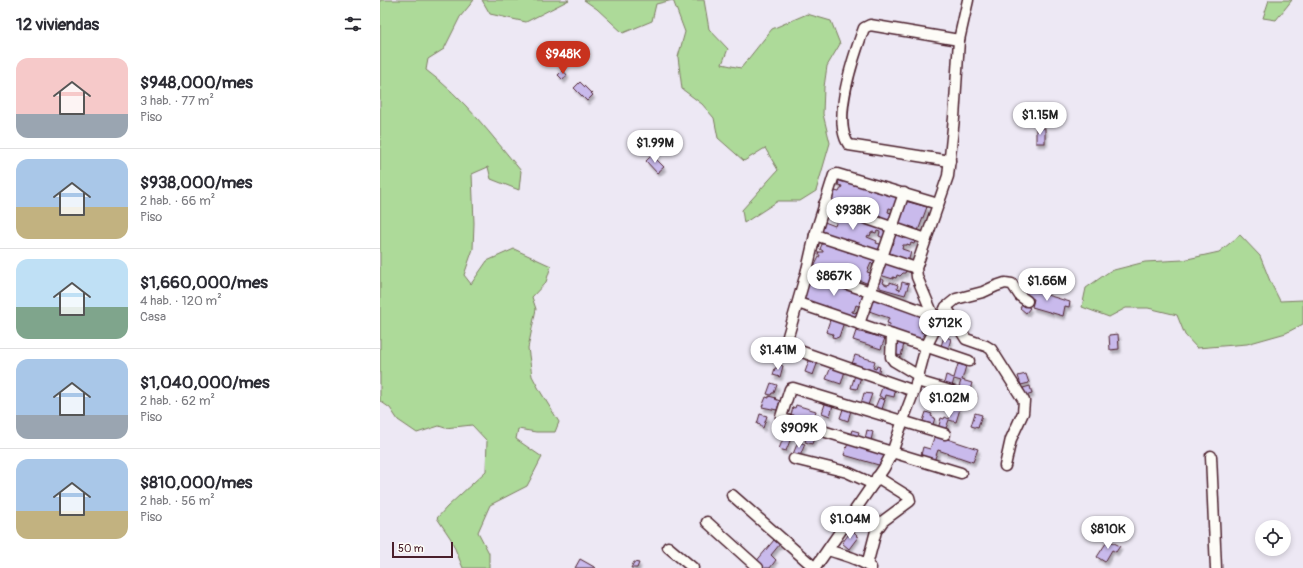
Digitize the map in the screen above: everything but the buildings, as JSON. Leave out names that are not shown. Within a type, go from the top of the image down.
[{"type":"street","points":[[936,316],[917,277],[916,268],[948,176],[954,118],[959,40],[968,0]]},
{"type":"street","points":[[950,161],[849,146],[846,141],[842,123],[851,63],[866,26],[959,40]]},
{"type":"street","points":[[938,204],[837,174],[834,175],[815,236],[788,336],[788,343],[791,348],[971,397]]},
{"type":"street","points":[[859,324],[904,193]]},
{"type":"street","points":[[824,204],[926,239]]},
{"type":"street","points":[[815,236],[916,268]]},
{"type":"street","points":[[807,270],[936,316]]},
{"type":"street","points":[[732,495],[815,568],[875,481],[892,453],[917,383],[936,316],[956,299],[983,292],[1005,283],[1012,284],[1020,296],[1027,301]]},
{"type":"street","points":[[798,303],[969,361]]},
{"type":"street","points":[[946,307],[966,339],[991,349],[1024,401],[1023,413],[1011,439],[1005,466]]},
{"type":"street","points":[[892,335],[891,357],[917,383]]},
{"type":"street","points":[[945,434],[903,420],[793,388],[790,389],[781,416],[783,419],[961,473]]},
{"type":"street","points":[[1211,456],[1216,568]]},
{"type":"street","points":[[794,459],[847,472],[875,481],[909,498],[910,501],[883,521],[876,531],[869,566],[853,558],[828,550]]},
{"type":"street","points":[[707,522],[758,568]]},
{"type":"street","points":[[668,547],[693,568]]},
{"type":"green space","points":[[380,0],[474,0],[460,17],[444,49],[428,59],[426,70],[465,105],[521,171],[519,190],[491,179],[488,167],[472,174],[474,223],[473,249],[464,275],[471,284],[487,261],[514,249],[551,266],[546,282],[532,297],[536,309],[528,348],[532,376],[559,422],[555,432],[536,432],[518,429],[516,439],[542,457],[527,486],[490,505],[478,532],[489,553],[489,568],[463,568],[451,539],[437,518],[486,471],[487,441],[472,425],[445,428],[439,426],[417,433],[398,420],[390,408],[380,401]]},
{"type":"green space","points":[[482,0],[569,0],[526,22],[490,14]]},
{"type":"green space","points":[[584,0],[673,0],[656,4],[652,21],[623,33],[597,9]]},
{"type":"green space","points":[[673,0],[704,0],[709,29],[728,49],[722,64],[741,68],[772,29],[807,14],[831,21],[840,44],[827,66],[824,87],[823,114],[830,143],[816,191],[800,201],[778,201],[744,223],[742,210],[778,170],[765,148],[744,161],[718,138],[714,118],[702,104],[682,89],[678,57],[685,32]]},
{"type":"green space","points":[[1269,0],[1292,0],[1276,20],[1263,18]]},
{"type":"green space","points":[[1240,235],[1260,256],[1280,301],[1303,300],[1303,324],[1286,333],[1247,344],[1197,348],[1185,335],[1177,315],[1148,308],[1126,308],[1109,317],[1082,307],[1086,288],[1110,271],[1145,262],[1183,260],[1219,252]]}]
